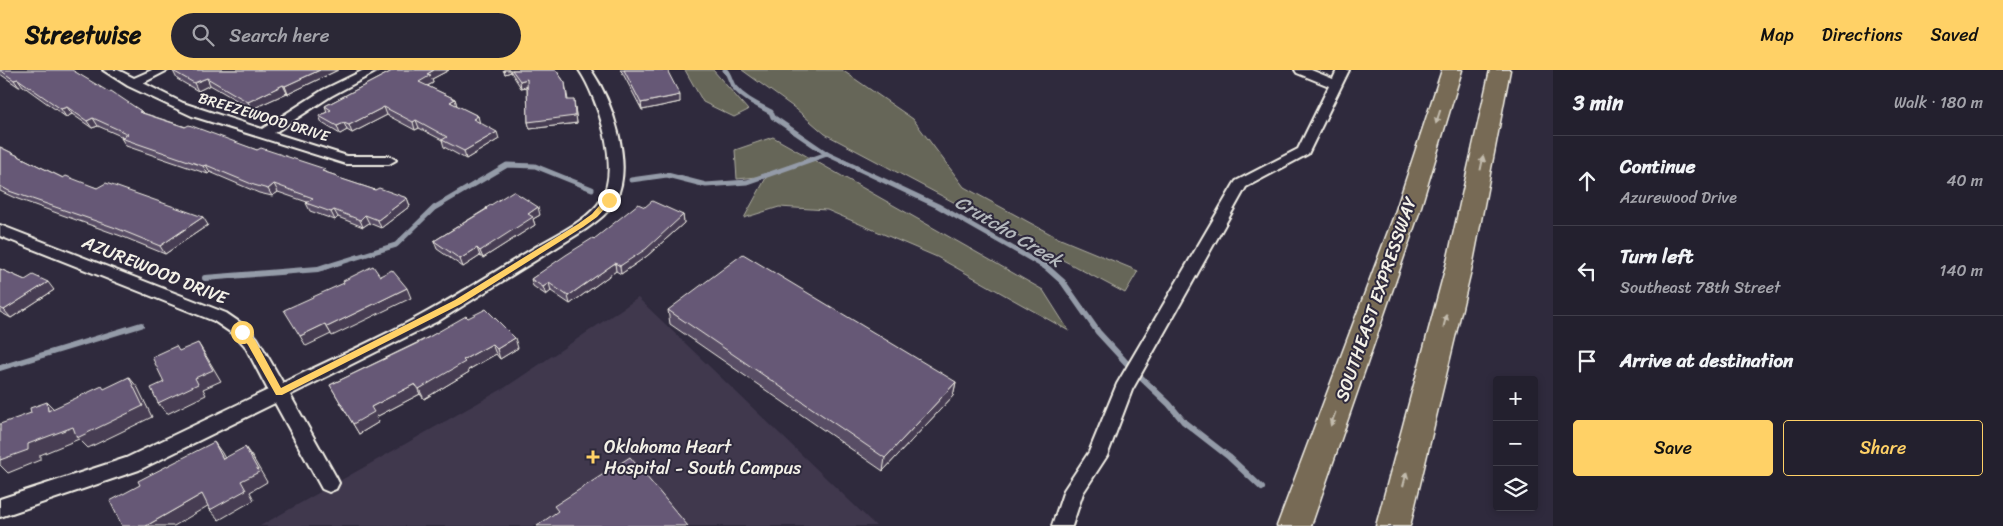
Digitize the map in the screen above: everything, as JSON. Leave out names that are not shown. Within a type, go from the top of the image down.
[{"type":"highway","name":"SOUTHEAST EXPRESSWAY","points":[[1294,526],[1407,213],[1452,70]]},
{"type":"highway","points":[[1393,526],[1460,262],[1500,70]]},
{"type":"street","name":"BREEZEWOOD DRIVE","points":[[109,70],[179,106],[264,134],[346,160],[389,160]]},
{"type":"street","points":[[132,83],[162,70]]},
{"type":"street","points":[[264,134],[327,93],[373,70]]},
{"type":"street","points":[[0,508],[132,464],[279,393],[458,302],[581,226],[609,200],[616,178],[609,122],[603,102],[585,70]]},
{"type":"street","points":[[1302,70],[1337,85]]},
{"type":"street","points":[[1062,526],[1074,490],[1097,456],[1123,389],[1240,184],[1303,151],[1343,70]]},
{"type":"street","name":"AZUREWOOD DRIVE","points":[[0,230],[231,323],[252,342],[329,483]]},
{"type":"shaded area","name":"Oklahoma Heart Hospital - South Campus","points":[[638,298],[876,526],[260,526],[506,387]]},
{"type":"green space","points":[[685,70],[713,70],[748,110],[734,117],[703,102]]},
{"type":"green space","points":[[742,70],[842,70],[913,119],[964,187],[1058,238],[1138,271],[1125,293],[825,134],[796,109]]},
{"type":"green space","points":[[773,137],[1043,290],[1069,331],[937,257],[827,210],[779,207],[744,218],[767,176],[737,179],[735,150]]},
{"type":"building","points":[[0,70],[72,70],[109,92],[111,91],[141,111],[139,112],[185,127],[189,125],[257,150],[261,148],[325,169],[322,171],[336,177],[375,190],[379,188],[407,198],[378,220],[365,215],[360,220],[334,210],[331,212],[306,203],[313,198],[274,184],[268,189],[254,185],[206,165],[203,166],[121,138],[128,134],[93,118],[87,121],[67,107],[61,109],[18,79],[14,80]]},
{"type":"building","points":[[320,70],[248,102],[207,78],[194,83],[173,71]]},
{"type":"building","points":[[394,70],[434,70],[427,74],[431,75],[419,82],[455,99],[450,102],[478,116],[473,119],[497,132],[464,151],[442,140],[447,137],[416,120],[413,122],[384,107],[349,125],[344,123],[337,126],[319,116],[331,110],[325,106]]},
{"type":"building","points":[[512,70],[556,70],[565,83],[567,100],[574,100],[575,116],[528,122],[527,79],[520,81]]},
{"type":"building","points":[[624,70],[667,70],[680,95],[641,103]]},
{"type":"building","points":[[0,147],[63,178],[66,176],[97,188],[106,183],[203,217],[160,246],[116,228],[9,191],[0,186]]},
{"type":"building","points":[[513,191],[538,207],[528,214],[533,217],[480,251],[477,248],[460,259],[434,241],[487,209]]},
{"type":"building","points":[[652,201],[683,215],[646,249],[620,266],[615,263],[568,296],[549,283],[543,287],[531,279],[566,255],[594,239],[638,204],[645,207]]},
{"type":"building","points":[[743,254],[956,382],[885,458],[668,310]]},
{"type":"building","points":[[373,266],[380,276],[392,270],[407,288],[327,327],[325,324],[300,336],[284,310],[344,283],[343,281]]},
{"type":"building","points":[[0,269],[25,280],[33,275],[48,282],[4,310],[0,308]]},
{"type":"building","points":[[486,309],[515,338],[497,349],[492,344],[463,360],[465,362],[419,389],[415,384],[371,407],[374,412],[353,424],[330,385],[422,341],[466,316],[468,318]]},
{"type":"building","points":[[198,343],[213,370],[195,378],[198,384],[158,403],[151,388],[164,382],[152,357],[176,346],[179,351]]},
{"type":"building","points":[[129,377],[143,406],[77,438],[73,427],[28,444],[28,450],[0,460],[0,424],[31,413],[30,408],[47,402],[48,411],[102,386],[104,389]]},
{"type":"building","points":[[214,442],[223,459],[245,447],[259,472],[241,481],[246,490],[210,510],[202,494],[146,526],[122,526],[110,501],[140,485],[138,481]]},
{"type":"building","points":[[630,457],[688,526],[537,526],[558,511],[554,506]]},
{"type":"waterway","name":"Crutcho Creek","points":[[725,70],[734,87],[742,95],[771,112],[773,117],[827,154]]},
{"type":"waterway","points":[[631,180],[667,175],[706,185],[747,182],[827,154]]},
{"type":"waterway","name":"Crutcho Creek","points":[[827,154],[938,206],[1047,268]]},
{"type":"waterway","points":[[322,268],[396,245],[434,208],[507,165],[535,166],[592,189]]},
{"type":"waterway","points":[[205,278],[318,269],[327,266]]},
{"type":"waterway","name":"Crutcho Creek","points":[[1045,266],[1063,282],[1098,332],[1133,370],[1169,404],[1184,422],[1229,457],[1262,488]]},
{"type":"waterway","points":[[0,368],[141,325]]},
{"type":"place","name":"Oklahoma Heart Hospital - South Campus","points":[[593,457]]},
{"type":"route","points":[[242,332],[252,342],[279,393],[434,316],[458,302],[581,226],[609,200]]}]
